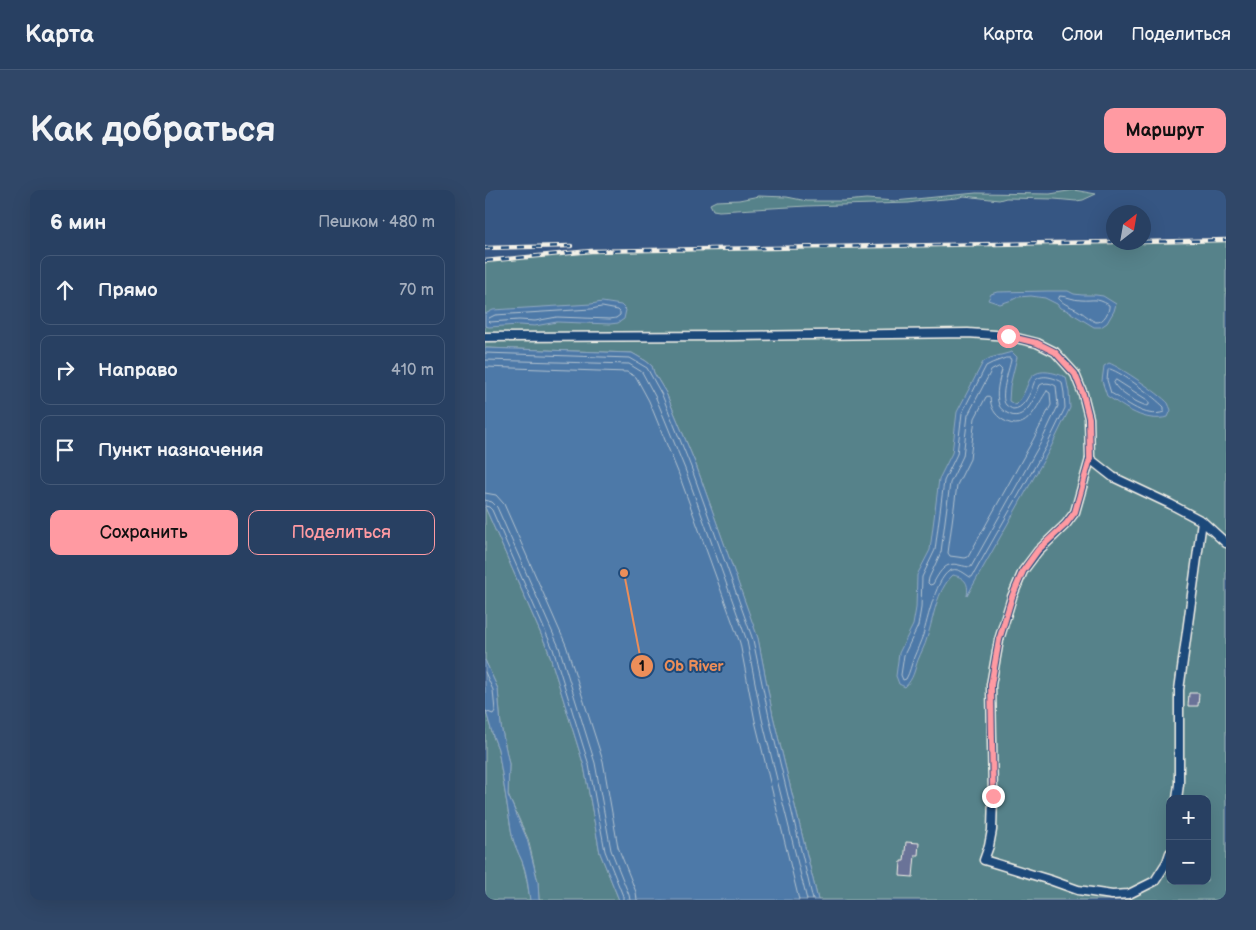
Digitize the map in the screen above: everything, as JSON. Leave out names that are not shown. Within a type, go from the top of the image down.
[{"type":"street","points":[[485,337],[968,333],[1008,336],[1037,343],[1055,352],[1075,374],[1083,394],[1089,418],[1090,459],[1075,512],[1066,524],[1038,550],[1023,571],[1012,597],[999,640],[991,685],[992,830],[984,860],[1078,890],[1112,895],[1129,894],[1155,882],[1166,864]]},
{"type":"street","points":[[1090,459],[1113,477],[1171,504],[1202,521],[1226,542]]},
{"type":"street","points":[[1178,795],[1179,690],[1202,521]]},
{"type":"green space","points":[[1074,190],[1096,194],[1076,201],[1006,198],[999,200],[964,196],[909,203],[719,211],[713,210],[710,204],[716,201],[739,200],[759,196],[787,197],[807,201],[866,199],[895,201],[976,193],[1050,194]]},
{"type":"green space","points":[[1226,240],[1226,900],[818,900],[773,716],[758,639],[696,465],[666,393],[652,366],[632,353],[485,348],[485,261],[591,251],[1106,242],[1106,250],[1151,250],[1151,242]]},
{"type":"green space","points":[[485,507],[548,650],[584,766],[600,853],[619,900],[539,900],[538,882],[528,839],[508,795],[509,764],[501,726],[498,689],[485,660]]},
{"type":"green space","points":[[485,708],[498,749],[512,835],[522,861],[530,900],[485,900]]},
{"type":"water","points":[[1068,291],[1074,294],[1103,296],[1116,304],[1107,323],[1101,327],[1094,327],[1045,298],[1018,297],[1000,304],[988,300],[991,294],[997,292]]},
{"type":"water","points":[[602,302],[621,305],[626,310],[624,319],[618,323],[610,324],[557,322],[535,326],[485,326],[485,314],[493,310]]},
{"type":"water","points":[[485,348],[632,353],[652,366],[666,393],[696,465],[758,638],[773,716],[818,900],[619,900],[600,853],[584,766],[548,650],[485,507]]},
{"type":"water","points":[[1012,352],[1017,357],[1010,386],[1009,401],[1015,405],[1022,397],[1032,376],[1036,373],[1046,372],[1066,377],[1070,408],[1050,449],[967,596],[967,585],[964,580],[953,575],[947,581],[939,596],[925,644],[912,677],[905,687],[899,684],[896,676],[899,653],[913,625],[916,608],[917,575],[930,550],[939,479],[952,453],[957,412],[983,362]]},
{"type":"water","points":[[1109,363],[1149,387],[1164,399],[1171,410],[1168,417],[1151,418],[1143,416],[1128,410],[1107,396],[1102,381],[1104,366]]},
{"type":"water","points":[[485,660],[498,689],[501,726],[509,764],[508,795],[527,839],[538,882],[539,900],[530,900],[525,870],[512,835],[498,749],[485,708]]},
{"type":"building","points":[[1189,693],[1199,693],[1198,706],[1188,706]]},
{"type":"building","points":[[906,842],[919,843],[918,855],[915,855],[913,877],[900,876],[901,861],[904,861]]},
{"type":"railway","points":[[1151,242],[1226,240]]},
{"type":"railway","points":[[485,261],[591,251],[1106,242]]},
{"type":"railway","points":[[485,248],[571,246]]},
{"type":"place","name":"Ob River","points":[[624,573]]},
{"type":"route","points":[[993,796],[991,685],[999,640],[1012,597],[1023,571],[1038,550],[1066,524],[1075,512],[1090,459],[1089,418],[1083,394],[1075,374],[1055,352],[1037,343],[1008,336]]}]
